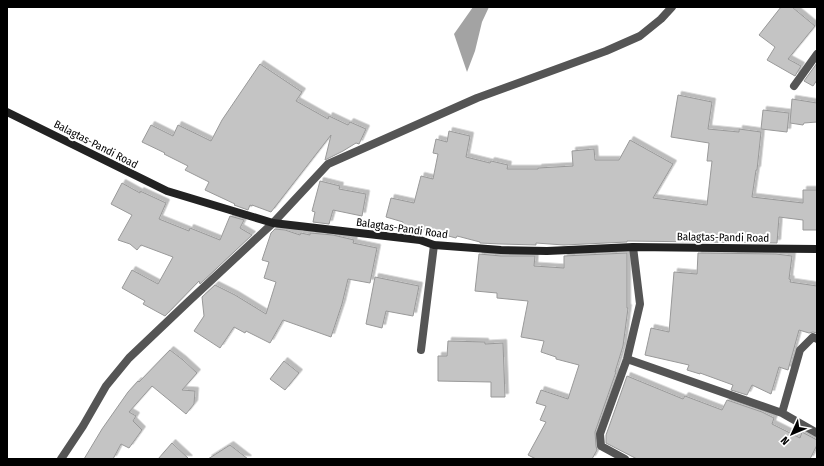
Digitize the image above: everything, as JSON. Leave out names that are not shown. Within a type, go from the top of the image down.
[{"type":"main road","name":"Balagtas-Pandi Road","points":[[7,112],[167,191],[273,223],[420,240],[434,245],[501,250],[547,251],[633,247],[817,249]]},
{"type":"street","points":[[61,459],[83,426],[106,386],[129,358],[273,223],[328,164],[477,98],[606,51],[640,36],[661,19],[672,7]]},
{"type":"street","points":[[794,86],[817,54]]},
{"type":"street","points":[[421,350],[434,245]]},
{"type":"street","points":[[625,459],[601,446],[600,434],[627,359],[640,304],[633,247]]},
{"type":"street","points":[[782,413],[800,350],[812,337],[817,338]]},
{"type":"street","points":[[627,359],[782,413],[817,433]]},
{"type":"shaded area","points":[[473,7],[489,7],[482,22],[475,51],[467,72],[454,34]]},
{"type":"building","points":[[781,7],[792,7],[815,26],[788,59],[801,66],[795,76],[767,60],[775,47],[759,35]]},
{"type":"building","points":[[817,63],[817,80],[813,86],[804,81]]},
{"type":"building","points":[[260,64],[302,92],[296,101],[328,119],[329,116],[348,125],[350,122],[366,129],[359,144],[356,143],[325,160],[331,135],[271,212],[252,205],[250,205],[248,210],[234,205],[235,204],[205,190],[209,182],[185,170],[188,166],[142,142],[151,125],[173,136],[178,125],[211,141],[222,120]]},
{"type":"building","points":[[678,95],[712,102],[708,129],[739,132],[739,129],[761,132],[757,170],[752,197],[803,203],[803,190],[817,190],[817,230],[803,230],[803,220],[779,217],[777,243],[627,241],[564,245],[536,243],[536,245],[501,244],[480,243],[457,236],[456,238],[422,229],[420,235],[401,231],[403,222],[386,217],[391,198],[414,203],[421,176],[433,179],[438,154],[433,153],[436,139],[447,142],[449,131],[470,136],[466,157],[490,163],[491,161],[508,165],[507,169],[538,169],[573,166],[572,151],[594,149],[595,160],[619,160],[630,140],[673,164],[653,198],[707,205],[712,161],[707,161],[709,143],[671,137]]},
{"type":"building","points":[[792,99],[817,103],[817,122],[804,123],[803,125],[790,123]]},
{"type":"building","points":[[763,110],[789,113],[787,132],[761,129]]},
{"type":"building","points":[[320,181],[340,186],[339,189],[366,194],[362,216],[333,210],[329,224],[313,222],[315,212],[312,211]]},
{"type":"building","points":[[122,183],[140,193],[140,191],[166,203],[159,219],[189,231],[190,228],[220,240],[230,216],[244,220],[240,228],[252,235],[200,284],[199,281],[165,316],[143,304],[145,301],[122,288],[132,270],[158,284],[173,257],[141,245],[137,250],[130,244],[118,240],[132,215],[111,204]]},
{"type":"building","points":[[275,229],[285,230],[300,235],[301,233],[310,235],[310,233],[333,235],[354,240],[353,243],[377,248],[370,283],[348,279],[342,304],[331,337],[283,320],[270,343],[246,331],[245,333],[234,327],[220,348],[194,331],[204,316],[202,297],[215,285],[266,314],[276,282],[264,278],[269,262],[262,260],[271,233]]},
{"type":"building","points":[[627,253],[628,308],[623,346],[616,372],[595,432],[597,450],[592,459],[536,459],[528,455],[546,422],[540,420],[546,406],[536,403],[541,390],[568,399],[579,365],[556,359],[556,357],[541,352],[544,341],[521,337],[528,301],[497,298],[497,293],[475,291],[479,254],[501,256],[535,256],[534,266],[564,268],[564,256]]},
{"type":"building","points":[[698,253],[776,254],[792,256],[789,279],[791,280],[790,282],[817,286],[817,333],[809,333],[799,330],[788,370],[779,367],[771,394],[752,385],[747,395],[731,390],[733,385],[687,370],[689,365],[645,355],[651,328],[669,332],[674,272],[697,274]]},
{"type":"building","points":[[375,277],[419,286],[413,316],[386,311],[382,328],[366,324]]},
{"type":"building","points":[[448,341],[485,342],[485,344],[503,343],[505,397],[491,397],[491,382],[438,381],[438,356],[447,356]]},
{"type":"building","points":[[170,350],[197,373],[182,390],[195,391],[194,404],[186,414],[152,386],[129,412],[136,416],[133,421],[142,430],[129,448],[121,444],[113,459],[84,459],[102,429],[128,392]]},
{"type":"building","points":[[284,361],[299,373],[285,390],[270,379]]},
{"type":"building","points":[[627,376],[683,399],[685,396],[722,410],[727,400],[762,412],[774,418],[772,424],[800,438],[802,432],[817,440],[817,445],[810,459],[637,459],[606,443],[606,435]]},
{"type":"building","points":[[172,443],[189,459],[158,459]]},
{"type":"building","points":[[230,445],[248,459],[208,459]]}]
